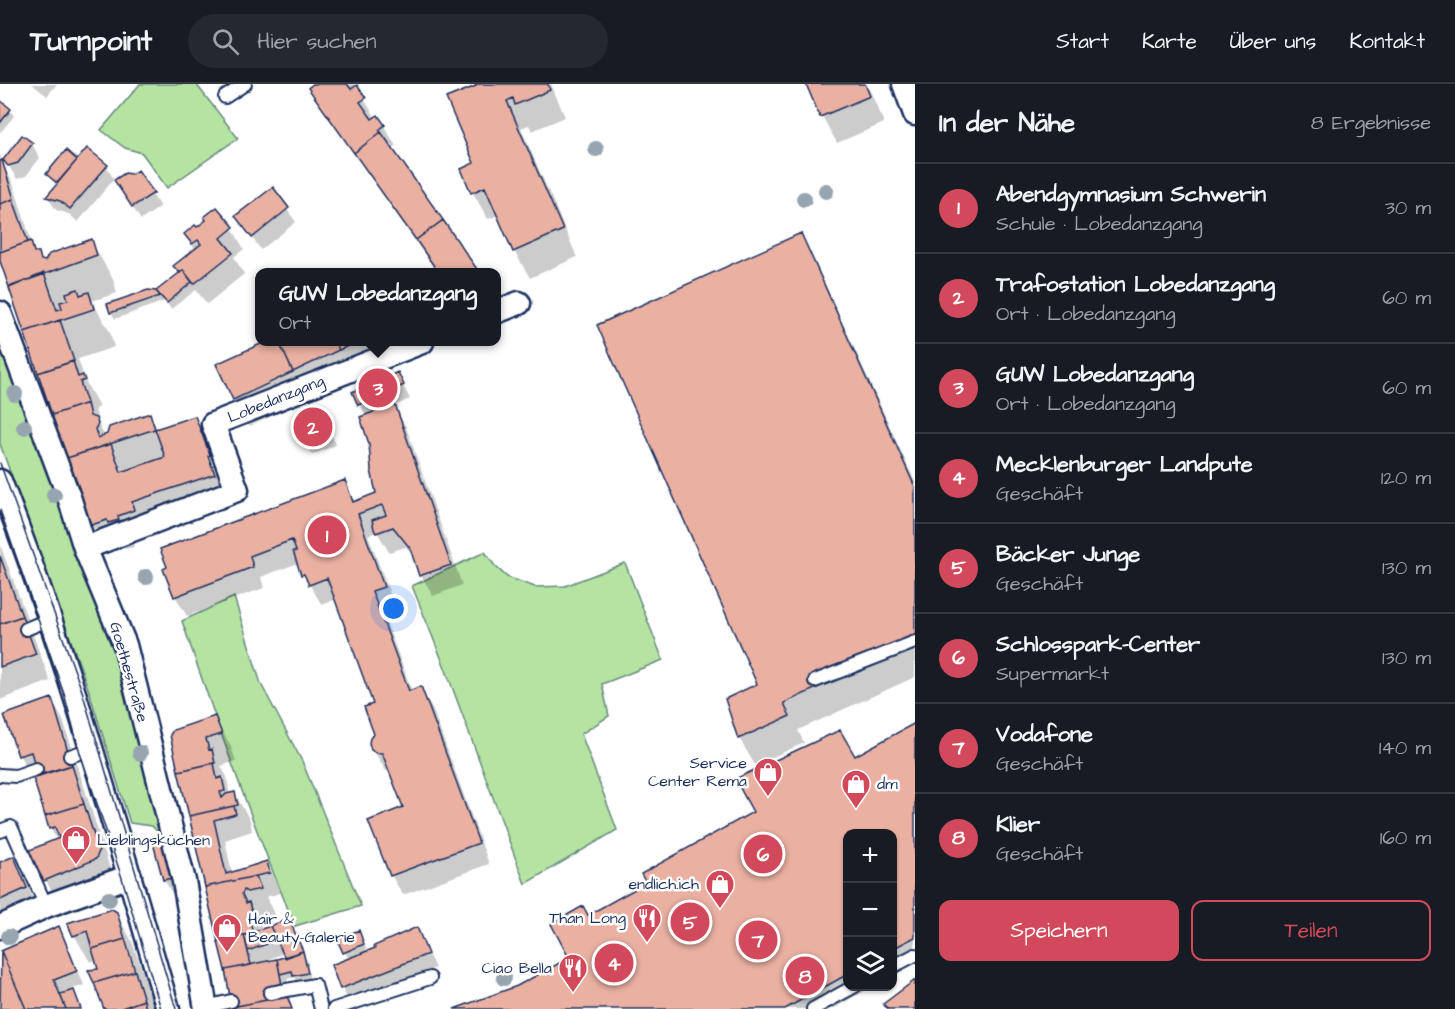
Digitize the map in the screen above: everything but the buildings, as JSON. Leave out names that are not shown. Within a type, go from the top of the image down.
[{"type":"street","points":[[904,84],[915,114]]},
{"type":"street","points":[[501,310],[519,303]]},
{"type":"street","name":"Goethestraße","points":[[0,313],[70,500],[85,548],[125,645],[184,881],[206,1008]]},
{"type":"street","name":"Lobedanzgang","points":[[85,548],[237,490],[213,424],[412,346]]},
{"type":"street","points":[[0,481],[50,619],[81,753],[130,876],[168,1009]]},
{"type":"street","points":[[0,927],[46,906],[130,876]]},
{"type":"lane","points":[[225,97],[245,84]]},
{"type":"lane","points":[[26,628],[50,619]]},
{"type":"lane","points":[[815,681],[915,642]]},
{"type":"lane","points":[[0,775],[16,776],[36,769]]},
{"type":"lane","points":[[0,831],[11,827],[46,906]]},
{"type":"lane","points":[[897,964],[915,955]]},
{"type":"lane","points":[[334,1009],[430,978]]},
{"type":"lane","points":[[270,993],[315,985],[321,1009]]},
{"type":"lane","points":[[820,1007],[848,991]]},
{"type":"lane","points":[[206,1008],[231,1001]]},
{"type":"green space","points":[[140,84],[196,84],[238,138],[167,188],[142,153],[125,148],[101,130]]},
{"type":"green space","points":[[0,313],[125,645],[165,840],[152,826],[130,823],[88,688],[0,444]]},
{"type":"green space","points":[[485,552],[507,577],[535,587],[565,586],[625,563],[663,660],[602,684],[609,716],[581,734],[617,830],[525,884],[444,665],[412,586]]},
{"type":"green space","points":[[234,597],[261,684],[302,761],[361,906],[295,926],[236,775],[182,621]]},
{"type":"tram line","points":[[0,463],[82,691],[176,1009]]},
{"type":"tram line","points":[[0,510],[65,697],[80,753],[122,878],[161,1009]]},
{"type":"place","name":"GUW Lobedanzgang","points":[[378,388]]},
{"type":"place","name":"Trafostation Lobedanzgang","points":[[313,427]]},
{"type":"place","name":"Abendgymnasium Schwerin","points":[[327,535]]},
{"type":"place","name":"Service Center Rema","points":[[768,798]]},
{"type":"place","name":"dm","points":[[856,810]]},
{"type":"place","name":"Schlosspark-Center","points":[[763,854]]},
{"type":"place","name":"Lieblingsküchen","points":[[76,866]]},
{"type":"place","name":"endlich.ich","points":[[720,910]]},
{"type":"place","name":"Bäcker Junge","points":[[690,922]]},
{"type":"place","name":"Vodafone","points":[[758,940]]},
{"type":"place","name":"Than Long","points":[[647,944]]},
{"type":"place","name":"Hair & Beauty-Galerie","points":[[227,954]]},
{"type":"place","name":"Mecklenburger Landpute","points":[[614,963]]},
{"type":"place","name":"Klier","points":[[805,976]]},
{"type":"place","name":"Ciao Bella","points":[[573,994]]}]
